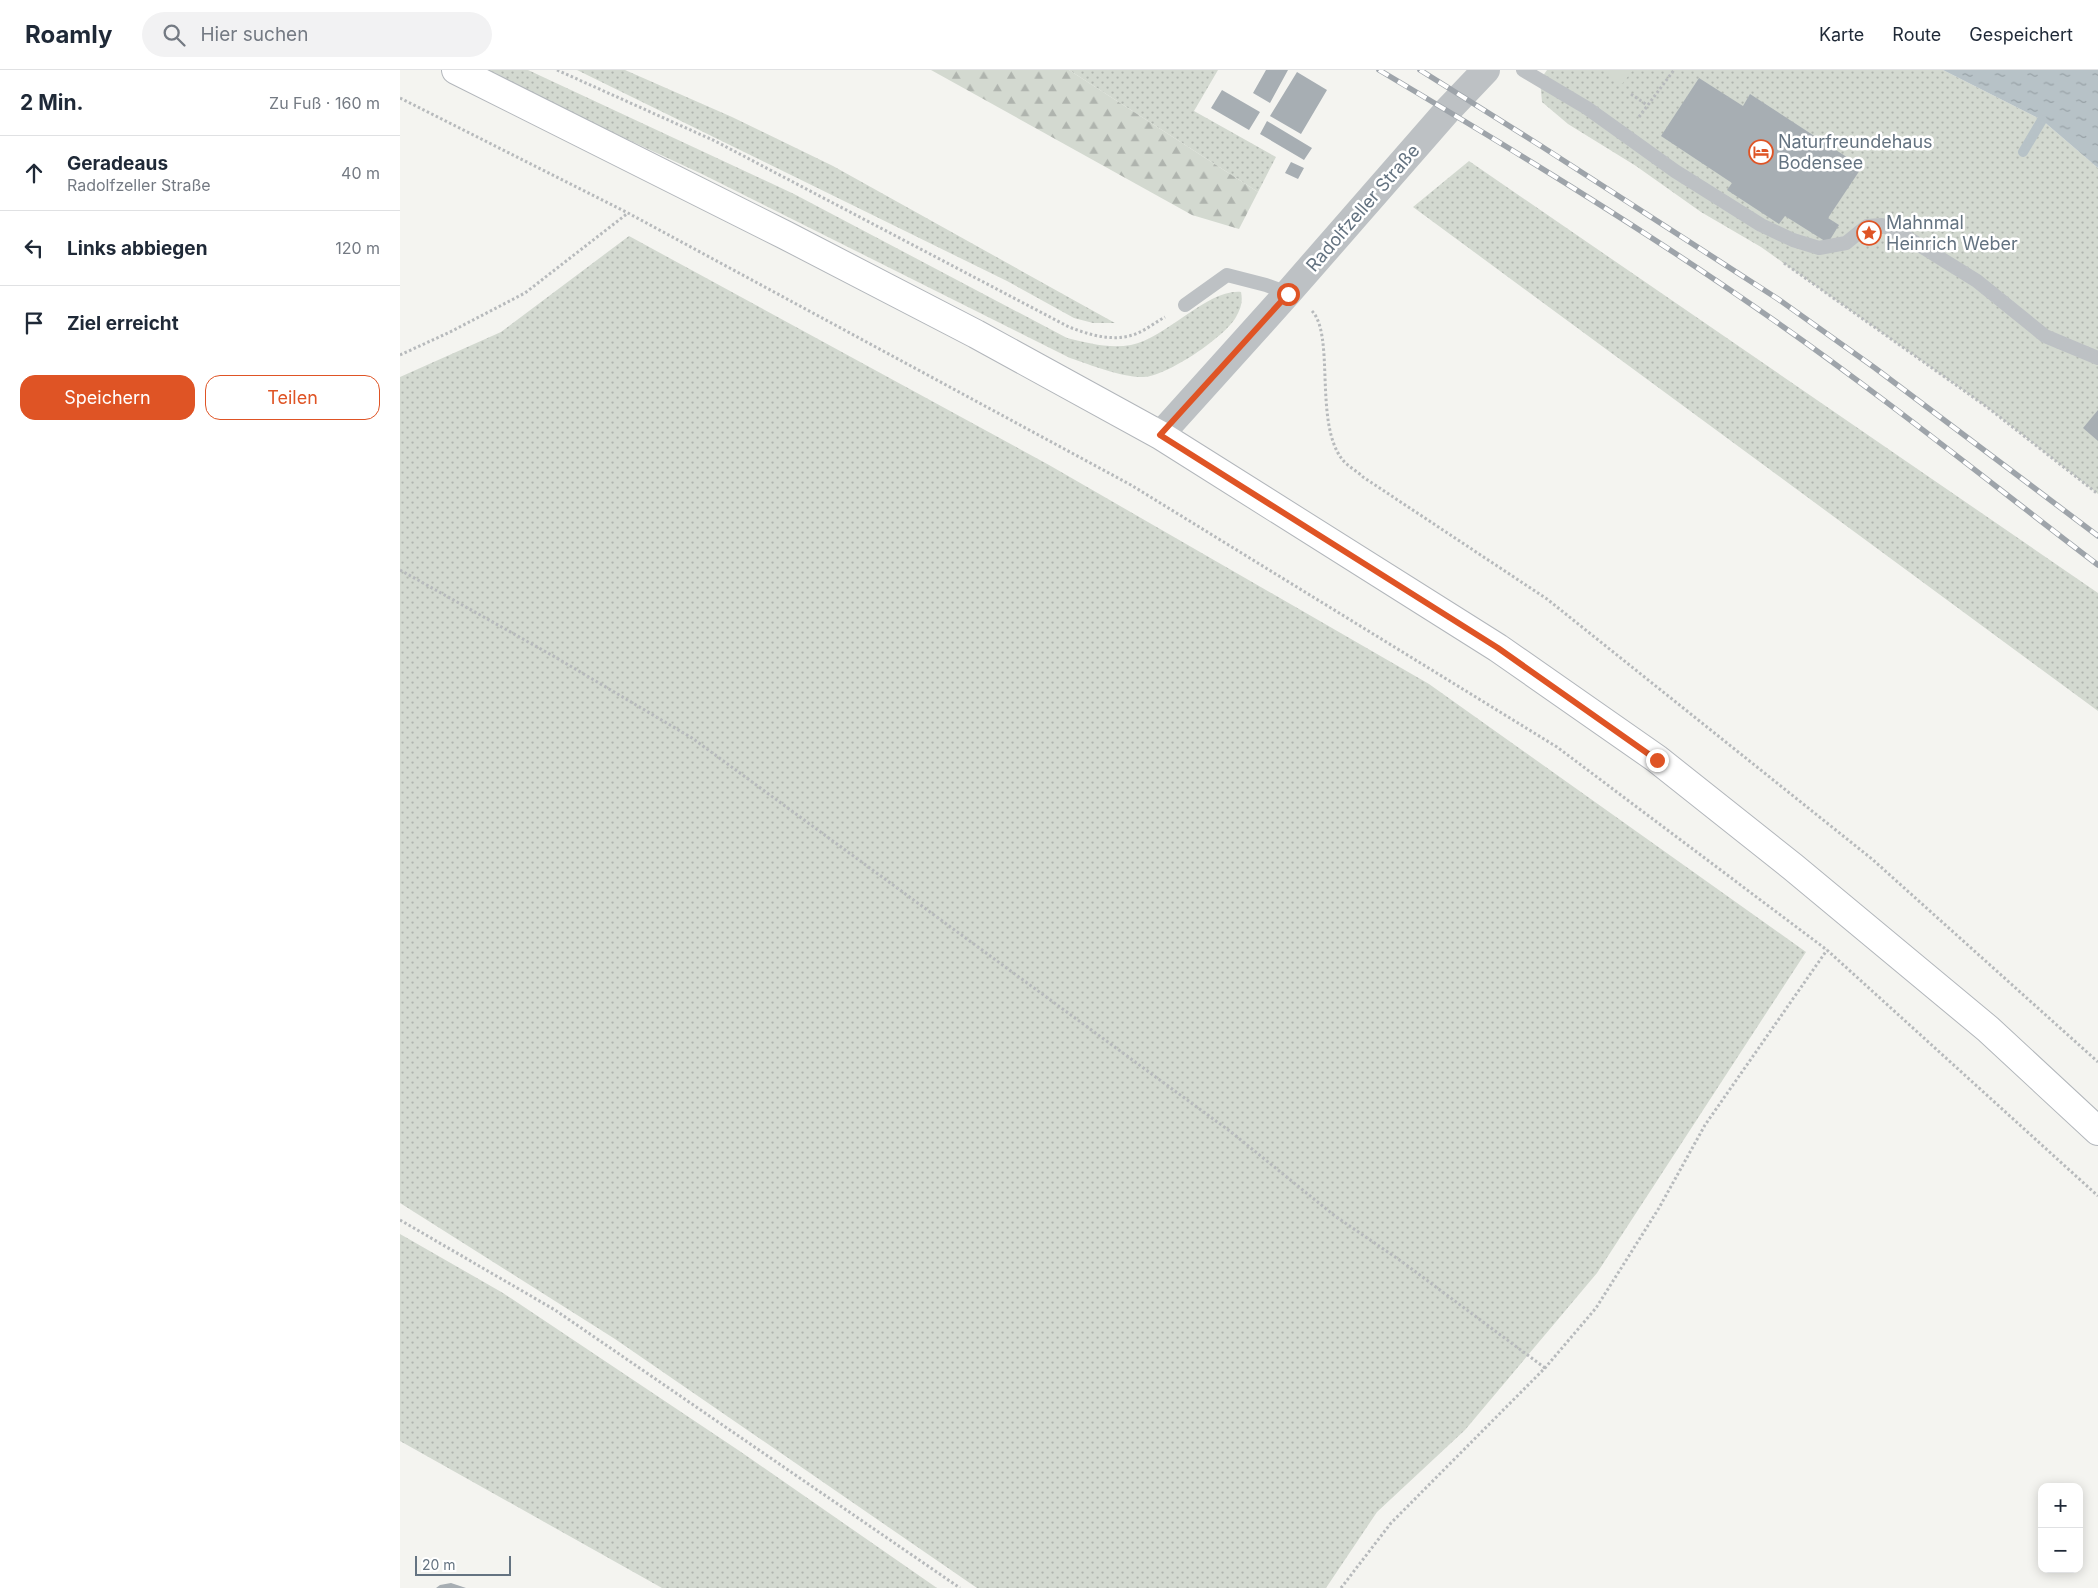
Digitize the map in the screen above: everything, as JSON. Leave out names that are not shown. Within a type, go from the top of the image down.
[{"type":"street","points":[[456,70],[785,235],[976,334],[1160,435],[1498,648],[1657,760],[1895,950],[1988,1029],[2098,1131]]},
{"type":"street","name":"Radolfzeller Straße","points":[[1160,435],[1288,294],[1447,110],[1486,70]]},
{"type":"lane","points":[[1523,70],[1586,108],[1721,201],[1761,225],[1793,240],[1819,248],[1846,243],[1868,226],[1882,225],[1908,238],[1977,281],[2045,336],[2098,358]]},
{"type":"lane","points":[[1185,305],[1227,275],[1266,285],[1288,294]]},
{"type":"path","points":[[557,70],[715,141],[1069,327],[1095,336],[1115,337],[1136,334],[1185,305]]},
{"type":"path","points":[[1626,136],[1674,70]]},
{"type":"path","points":[[1631,94],[1647,105]]},
{"type":"path","points":[[400,98],[628,213],[1123,480],[1557,747],[1827,950],[2098,1196]]},
{"type":"path","points":[[400,355],[450,332],[525,292],[628,213]]},
{"type":"path","points":[[1777,258],[1987,407],[2098,494]]},
{"type":"path","points":[[1288,294],[1306,304],[1316,315],[1322,336],[1326,406],[1334,442],[1342,459],[1363,477],[1554,605],[1872,859],[2098,1062]]},
{"type":"path","points":[[400,570],[555,657],[692,738],[1231,1132],[1335,1216],[1545,1368]]},
{"type":"path","points":[[1341,1588],[1391,1523],[1545,1368],[1596,1308],[1659,1208],[1705,1125],[1827,950]]},
{"type":"path","points":[[400,1220],[555,1310],[960,1588]]},
{"type":"green space","points":[[478,70],[528,70],[794,194],[1067,338],[1107,346],[1131,345],[1145,341],[1201,306],[1228,293],[1241,292],[1240,308],[1236,317],[1220,335],[1208,345],[1167,370],[1144,377],[1107,371],[1070,358],[704,175]]},
{"type":"green space","points":[[577,70],[625,70],[732,117],[833,166],[1115,323],[1093,323],[1074,318],[1007,281]]},
{"type":"green space","points":[[931,70],[1069,70],[1258,192],[1239,229],[1192,215]]},
{"type":"green space","points":[[1069,70],[1218,70],[1194,111],[1276,157],[1258,192]]},
{"type":"green space","points":[[1547,70],[1943,70],[2042,120],[2098,168],[2098,494],[1987,407],[1761,247],[1701,212],[1636,166],[1568,124],[1542,102],[1540,80]]},
{"type":"green space","points":[[1603,70],[1633,70],[1622,84]]},
{"type":"green space","points":[[1469,161],[2098,593],[2098,711],[1413,207]]},
{"type":"green space","points":[[629,236],[1049,465],[1429,684],[1806,952],[1597,1273],[1465,1430],[1377,1512],[1326,1588],[977,1588],[615,1339],[400,1203],[400,377],[501,332]]},
{"type":"green space","points":[[400,1234],[503,1293],[741,1452],[937,1588],[662,1588],[400,1441]]},
{"type":"water","points":[[1943,70],[2098,70],[2098,168],[2042,120]]},
{"type":"building","points":[[1266,70],[1288,70],[1270,103],[1253,93]]},
{"type":"building","points":[[1297,72],[1327,90],[1301,134],[1270,116]]},
{"type":"building","name":"Naturfreundehaus Bodensee","points":[[1699,78],[1743,106],[1750,94],[1862,167],[1828,218],[1839,225],[1828,243],[1785,216],[1779,224],[1727,190],[1732,183],[1661,136]]},
{"type":"building","points":[[1222,90],[1260,112],[1249,130],[1211,108]]},
{"type":"building","points":[[1267,121],[1312,148],[1304,160],[1260,134]]},
{"type":"building","points":[[1291,162],[1304,168],[1298,179],[1285,173]]},
{"type":"building","points":[[2098,410],[2098,441],[2083,428]]},
{"type":"building","points":[[451,1583],[466,1588],[436,1588],[440,1585]]},
{"type":"waterway","points":[[2023,152],[2042,120]]},
{"type":"railway","points":[[1379,70],[1574,189],[1670,250],[1765,314],[1891,406],[2098,565]]},
{"type":"railway","points":[[1420,70],[1778,299],[1875,368],[2098,536]]},
{"type":"place","name":"Naturfreundehaus Bodensee","points":[[1761,152]]},
{"type":"place","name":"Mahnmal Heinrich Weber","points":[[1869,233]]},
{"type":"route","points":[[1288,294],[1160,435],[1498,648],[1657,760]]}]
